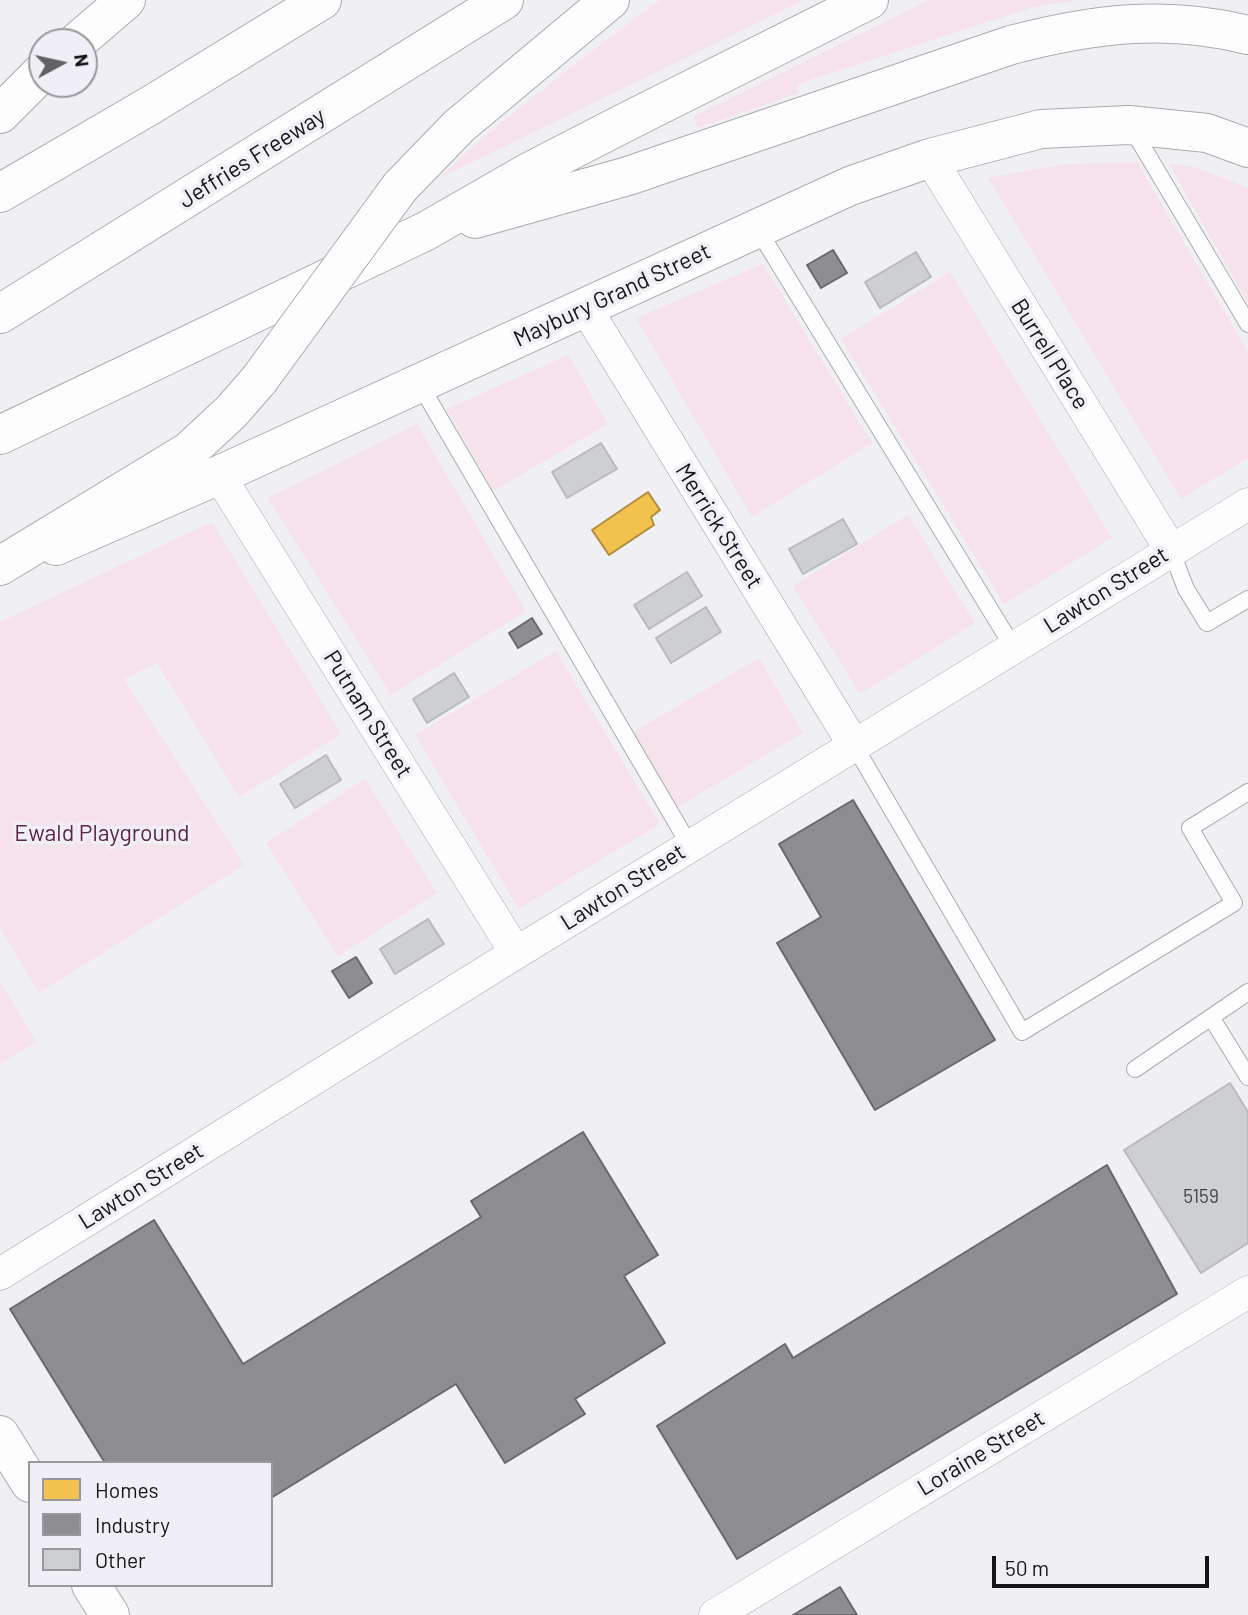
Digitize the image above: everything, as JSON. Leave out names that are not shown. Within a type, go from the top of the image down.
[{"type":"main road","points":[[93,28],[125,0]]},
{"type":"main road","points":[[0,193],[151,105],[322,0]]},
{"type":"main road","name":"Jeffries Freeway","points":[[0,314],[504,0]]},
{"type":"main road","points":[[0,568],[189,451],[231,412],[286,346],[400,187],[459,126],[610,0]]},
{"type":"main road","points":[[0,435],[426,231],[577,148],[869,0]]},
{"type":"main road","points":[[426,231],[552,199],[628,176],[1011,45],[1066,30],[1139,23],[1200,26],[1248,35]]},
{"type":"main road","points":[[0,114],[28,86]]},
{"type":"main road","name":"Maybury Grand Street","points":[[0,568],[219,475],[850,186],[930,158],[1041,129],[1129,125],[1207,133],[1248,148]]},
{"type":"main road","points":[[0,1435],[28,1480]]},
{"type":"main road","points":[[93,1587],[110,1615]]},
{"type":"street","name":"Burrell Place","points":[[930,158],[1171,550]]},
{"type":"street","name":"Merrick Street","points":[[585,307],[854,745]]},
{"type":"street","name":"Putnam Street","points":[[219,475],[516,953]]},
{"type":"street","name":"Lawton Street","points":[[0,1274],[516,953],[1248,504]]},
{"type":"street","name":"Loraine Street","points":[[715,1615],[1248,1292]]},
{"type":"lane","points":[[1129,125],[1248,324]]},
{"type":"lane","points":[[757,228],[1013,647]]},
{"type":"lane","points":[[419,383],[690,846]]},
{"type":"lane","points":[[1171,550],[1186,589],[1207,623],[1248,599]]},
{"type":"lane","points":[[854,745],[1023,1032],[1234,903],[1190,828],[1248,792]]},
{"type":"lane","points":[[1135,1069],[1248,992]]},
{"type":"lane","points":[[1211,1017],[1248,1077]]},
{"type":"green space","points":[[660,0],[804,0],[438,179],[519,108]]},
{"type":"green space","points":[[929,0],[1079,0],[1034,7],[797,84],[799,93],[698,128],[694,116]]},
{"type":"green space","points":[[1137,162],[1248,352],[1248,458],[1181,499],[988,178],[1066,164]]},
{"type":"green space","points":[[1169,164],[1195,167],[1248,188],[1248,303]]},
{"type":"green space","points":[[763,264],[872,443],[752,517],[636,318]]},
{"type":"green space","points":[[950,272],[1112,538],[1004,604],[841,339]]},
{"type":"green space","points":[[568,355],[608,424],[493,491],[447,409]]},
{"type":"green space","points":[[417,424],[526,611],[391,695],[268,498]]},
{"type":"green space","points":[[908,515],[975,623],[860,694],[793,586]]},
{"type":"green space","name":"Ewald Playground","points":[[212,522],[341,734],[239,797],[157,663],[124,679],[244,865],[39,993],[0,928],[0,622]]},
{"type":"green space","points":[[556,651],[660,824],[519,909],[415,735]]},
{"type":"green space","points":[[759,658],[803,733],[676,808],[632,733]]},
{"type":"green space","points":[[365,779],[437,893],[338,956],[266,843]]},
{"type":"green space","points":[[0,981],[36,1042],[0,1064]]},
{"type":"building: Homes","points":[[648,492],[660,510],[651,517],[654,525],[609,555],[592,530]]},
{"type":"building: Industry","points":[[833,250],[847,273],[821,288],[807,265]]},
{"type":"building: Industry","points":[[532,618],[542,634],[518,648],[509,633]]},
{"type":"building: Industry","points":[[853,800],[995,1040],[875,1110],[777,943],[821,917],[779,844]]},
{"type":"building: Industry","points":[[356,957],[372,983],[349,998],[332,971]]},
{"type":"building: Industry","points":[[583,1132],[658,1255],[624,1276],[665,1343],[575,1399],[585,1414],[505,1463],[456,1384],[273,1497],[273,1461],[104,1461],[10,1309],[154,1220],[243,1364],[481,1217],[471,1201]]},
{"type":"building: Industry","points":[[1107,1165],[1177,1294],[737,1559],[657,1426],[785,1344],[793,1358]]},
{"type":"building: Industry","points":[[840,1587],[857,1615],[793,1615]]},
{"type":"building: Other","points":[[916,252],[931,277],[880,308],[865,282]]},
{"type":"building: Other","points":[[601,443],[617,469],[567,498],[552,472]]},
{"type":"building: Other","points":[[843,519],[857,544],[803,574],[789,549]]},
{"type":"building: Other","points":[[687,572],[702,596],[649,629],[634,605]]},
{"type":"building: Other","points":[[706,607],[721,632],[671,663],[656,638]]},
{"type":"building: Other","points":[[454,673],[469,697],[427,723],[413,699]]},
{"type":"building: Other","points":[[326,755],[341,780],[295,808],[280,784]]},
{"type":"building: Other","points":[[428,919],[444,944],[395,974],[380,949]]},
{"type":"building: Other","points":[[1230,1083],[1248,1112],[1248,1243],[1201,1273],[1124,1150]]}]
